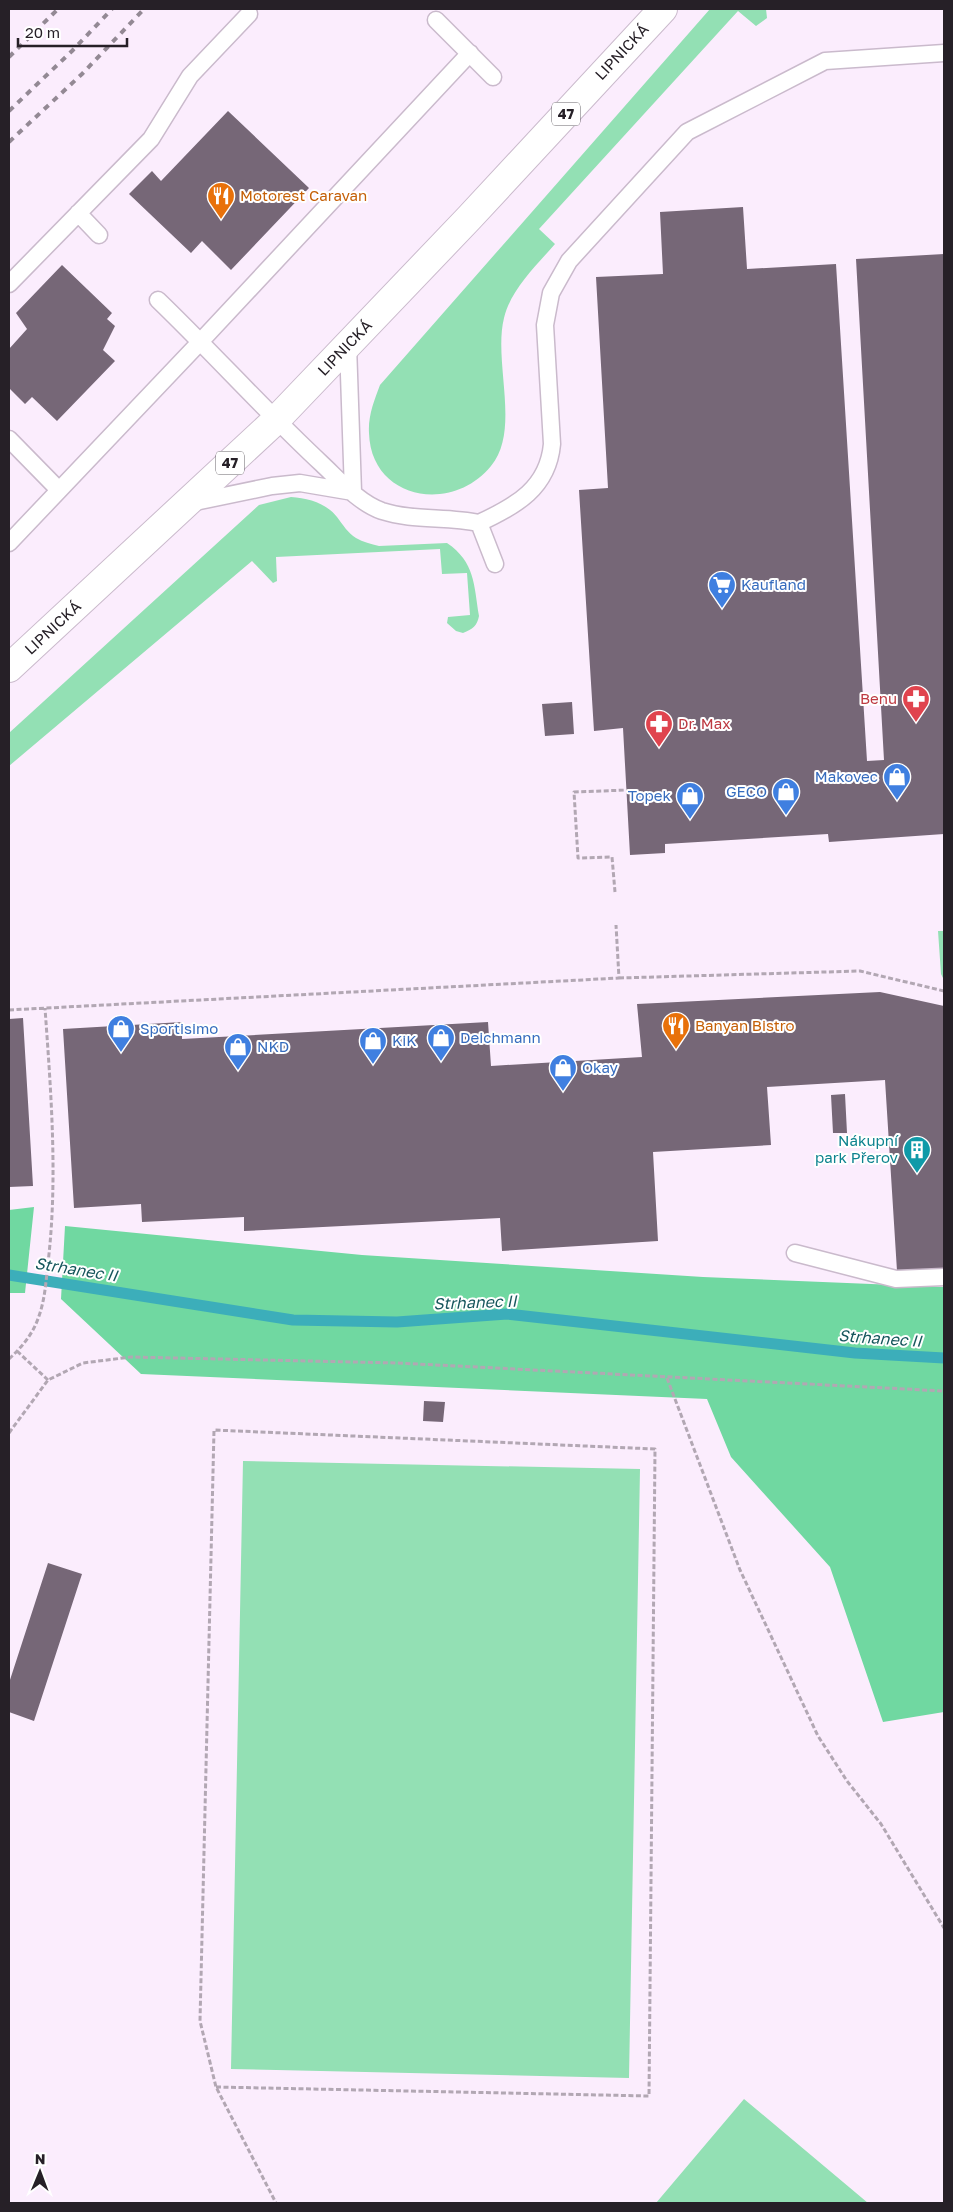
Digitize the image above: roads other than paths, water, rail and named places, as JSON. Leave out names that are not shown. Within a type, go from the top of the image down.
[{"type":"main road","name":"LIPNICKÁ","points":[[9,668],[275,421],[663,9]]},
{"type":"lane","points":[[9,284],[151,139],[190,76],[249,14]]},
{"type":"lane","points":[[436,20],[493,76]]},
{"type":"lane","points":[[9,543],[201,342],[470,53]]},
{"type":"lane","points":[[158,300],[201,342],[275,421],[352,492],[380,510],[406,517],[464,519],[479,523],[508,510],[529,493],[543,475],[550,461],[552,444],[545,325],[549,301],[558,279],[570,261],[688,132],[825,61],[944,53]]},
{"type":"lane","points":[[78,213],[98,235]]},
{"type":"lane","points":[[348,345],[352,492]]},
{"type":"lane","points":[[9,439],[59,490]]},
{"type":"lane","points":[[184,505],[272,486],[300,483],[352,492]]},
{"type":"lane","points":[[479,523],[495,564]]},
{"type":"lane","points":[[795,1253],[896,1279],[944,1277]]},
{"type":"waterway","name":"Strhanec II","points":[[9,1275],[293,1320],[397,1322],[507,1314],[855,1353],[944,1358]]},
{"type":"railway","points":[[9,57],[58,9]]},
{"type":"railway","points":[[9,111],[72,51],[112,9]]},
{"type":"railway","points":[[9,142],[82,74],[144,9]]},
{"type":"place","name":"Motorest Caravan","points":[[221,220]]},
{"type":"place","name":"Kaufland","points":[[722,609]]},
{"type":"place","name":"Benu","points":[[916,723]]},
{"type":"place","name":"Dr. Max","points":[[659,748]]},
{"type":"place","name":"Makovec","points":[[897,801]]},
{"type":"place","name":"GECO","points":[[786,816]]},
{"type":"place","name":"Topek","points":[[690,820]]},
{"type":"place","name":"Banyan Bistro","points":[[676,1050]]},
{"type":"place","name":"Sportisimo","points":[[121,1053]]},
{"type":"place","name":"Deichmann","points":[[441,1062]]},
{"type":"place","name":"KiK","points":[[373,1065]]},
{"type":"place","name":"NKD","points":[[238,1071]]},
{"type":"place","name":"Okay","points":[[563,1092]]},
{"type":"place","name":"Nákupní park Přerov","points":[[917,1174]]}]
